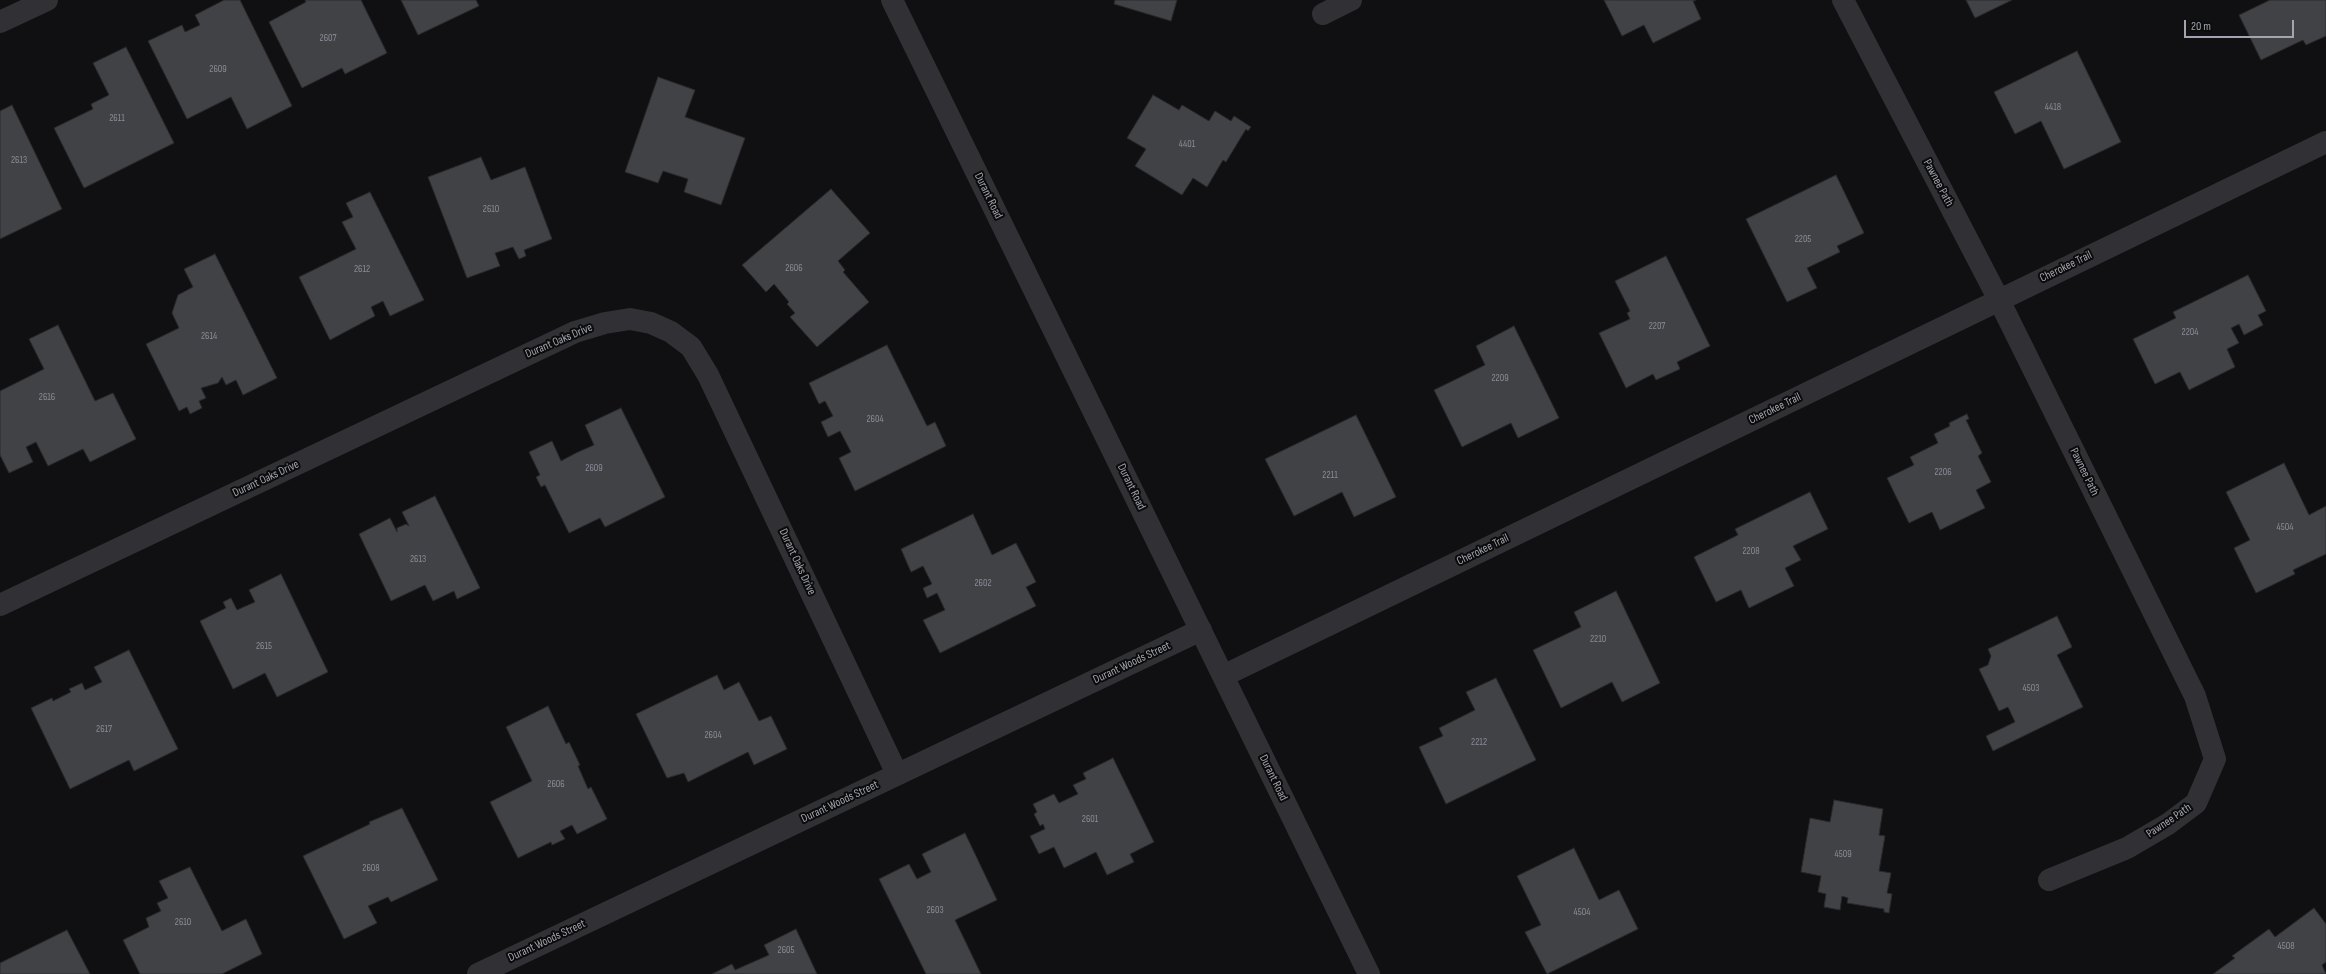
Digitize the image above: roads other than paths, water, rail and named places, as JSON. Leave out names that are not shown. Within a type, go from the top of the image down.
[{"type":"street","points":[[0,22],[22,5],[47,0]]},
{"type":"street","name":"Durant Road","points":[[892,0],[1369,974]]},
{"type":"street","points":[[1323,14],[1352,0]]},
{"type":"street","name":"Pawnee Path","points":[[1843,0],[1999,300],[2195,696],[2215,759],[2196,803],[2168,824],[2127,848],[2049,880]]},
{"type":"street","name":"Cherokee Trail","points":[[1223,676],[2326,142]]},
{"type":"street","name":"Durant Oaks Drive","points":[[0,605],[575,332],[605,323],[630,319],[651,323],[671,332],[692,347],[708,374],[897,774]]},
{"type":"street","name":"Durant Woods Street","points":[[478,974],[1201,630]]}]
